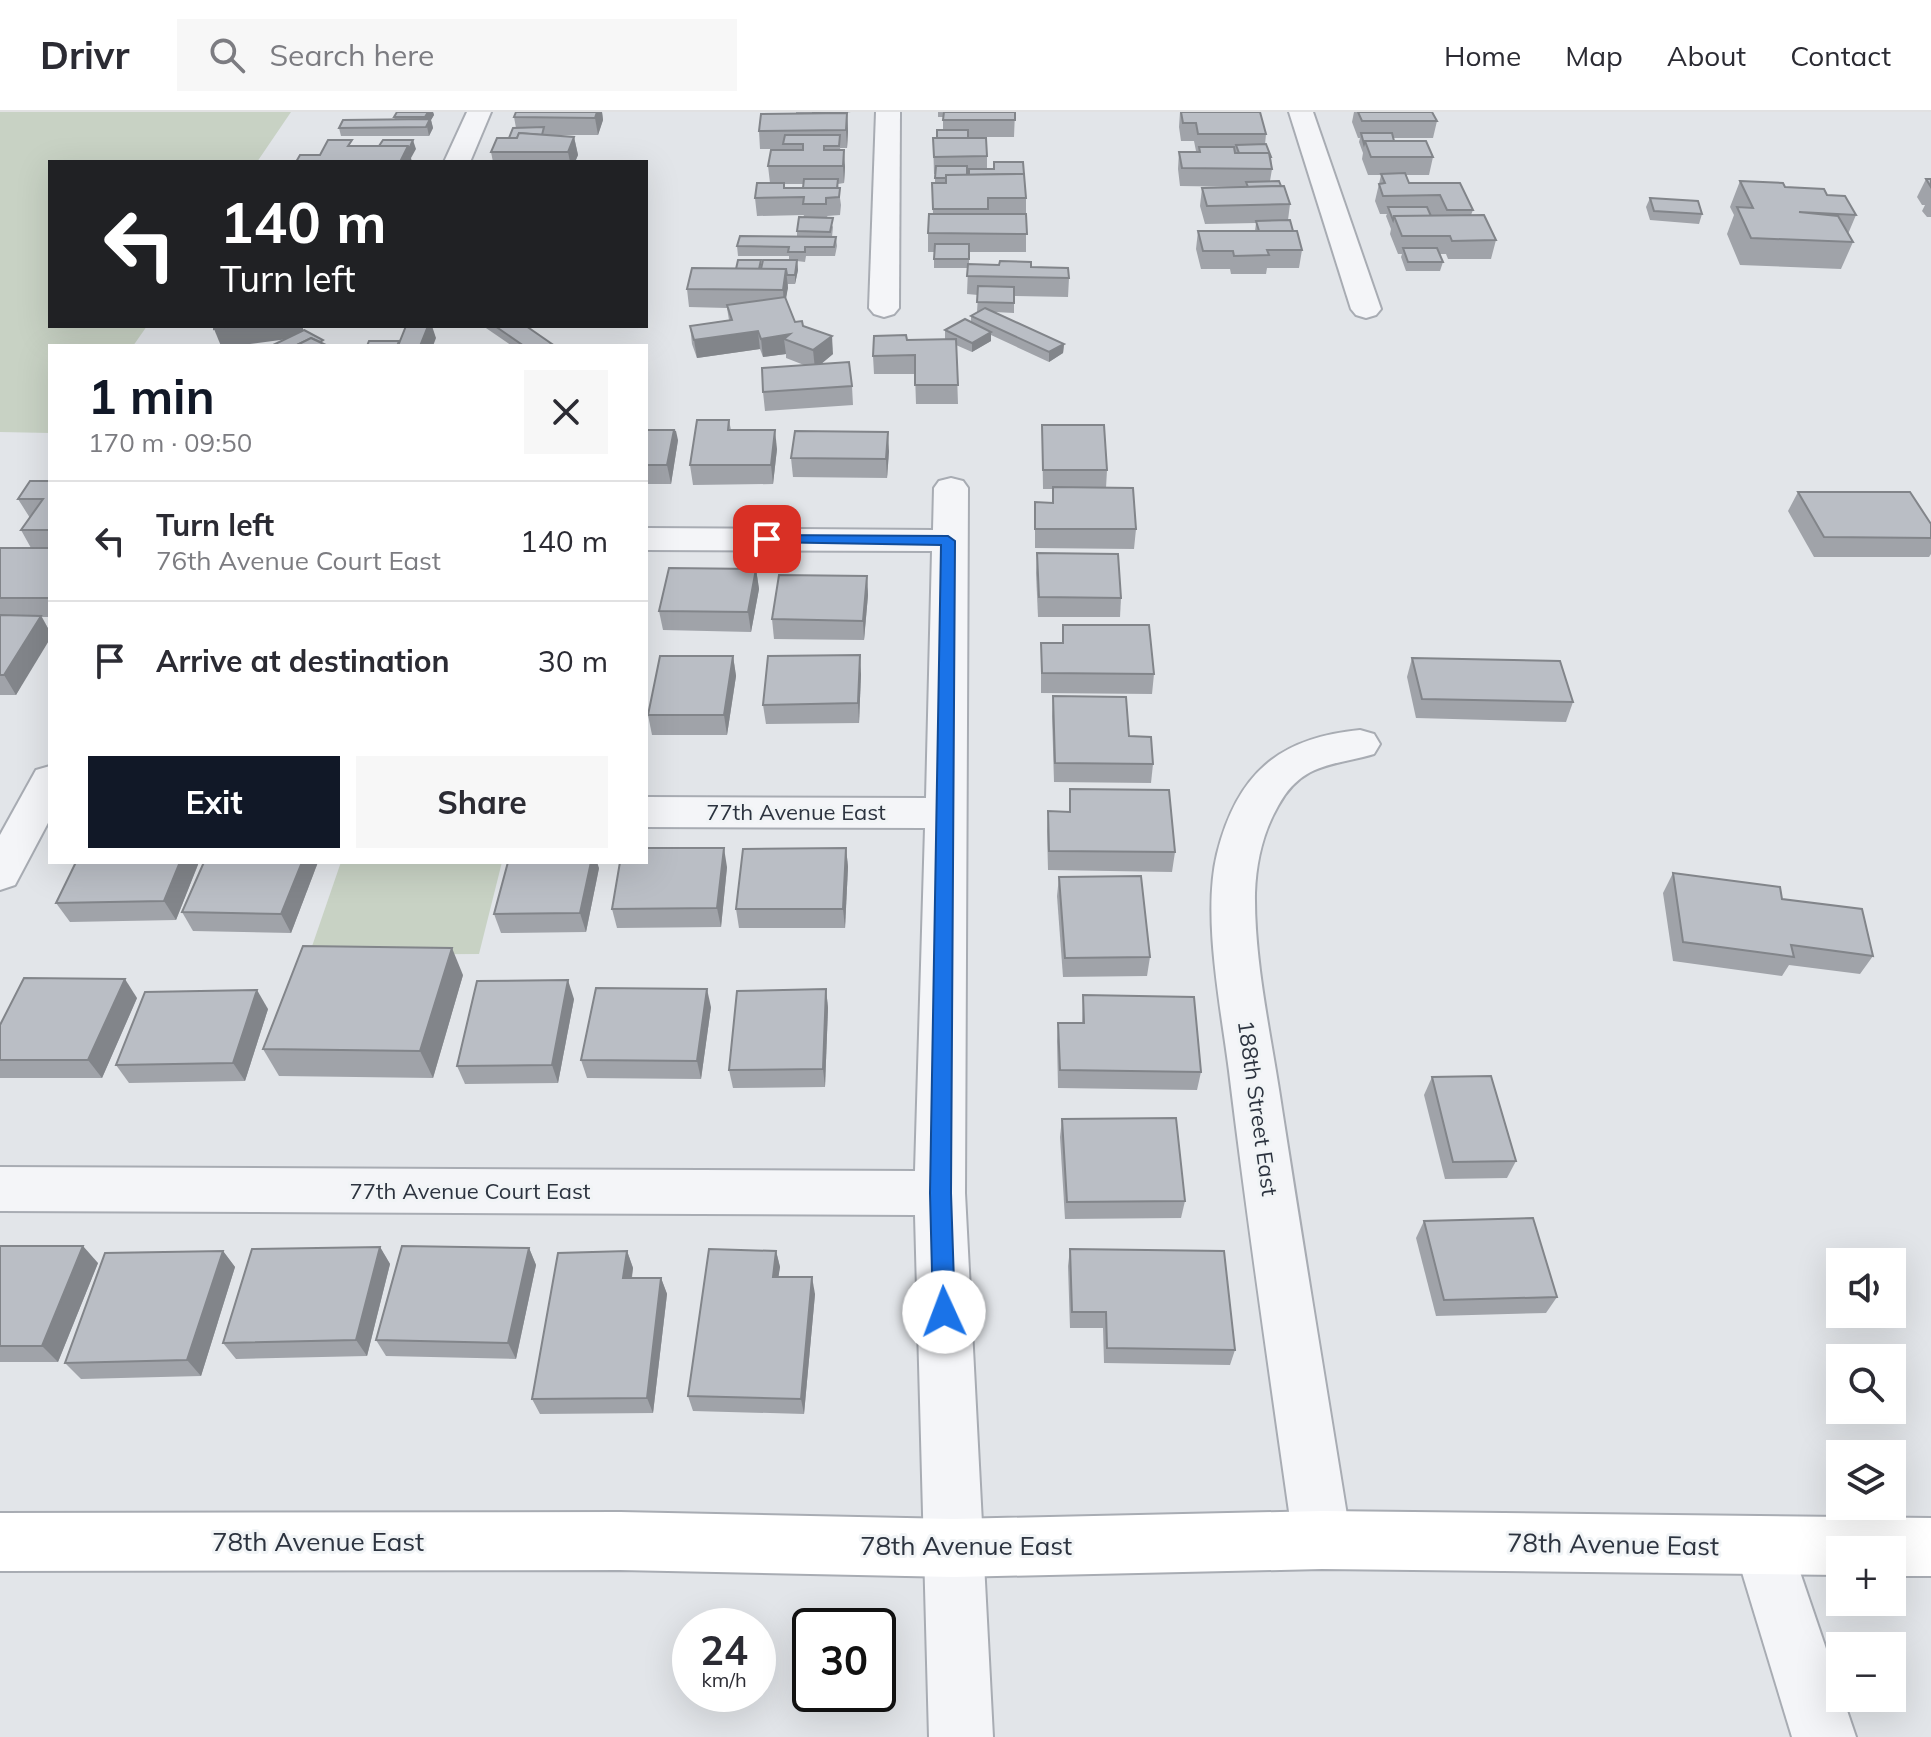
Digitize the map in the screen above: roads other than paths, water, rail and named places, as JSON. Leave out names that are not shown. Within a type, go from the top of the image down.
[{"type":"street","points":[[458,160],[479,112]]},
{"type":"street","points":[[884,308],[888,112]]},
{"type":"street","points":[[1301,112],[1366,309]]},
{"type":"street","points":[[951,488],[940,1193],[961,1737]]},
{"type":"street","points":[[648,539],[948,541]]},
{"type":"street","name":"188th Street East","points":[[1322,1540],[1252,1069],[1233,886],[1242,839],[1258,804],[1275,778],[1288,764],[1306,753],[1334,745],[1360,744]]},
{"type":"street","points":[[0,874],[45,800]]},
{"type":"street","name":"77th Avenue East","points":[[648,812],[946,813]]},
{"type":"street","name":"77th Avenue Court East","points":[[0,1189],[940,1193]]},
{"type":"street","name":"78th Avenue East","points":[[0,1542],[620,1541],[954,1548],[1322,1540],[1931,1547]]},
{"type":"street","points":[[1763,1546],[1824,1737]]}]
